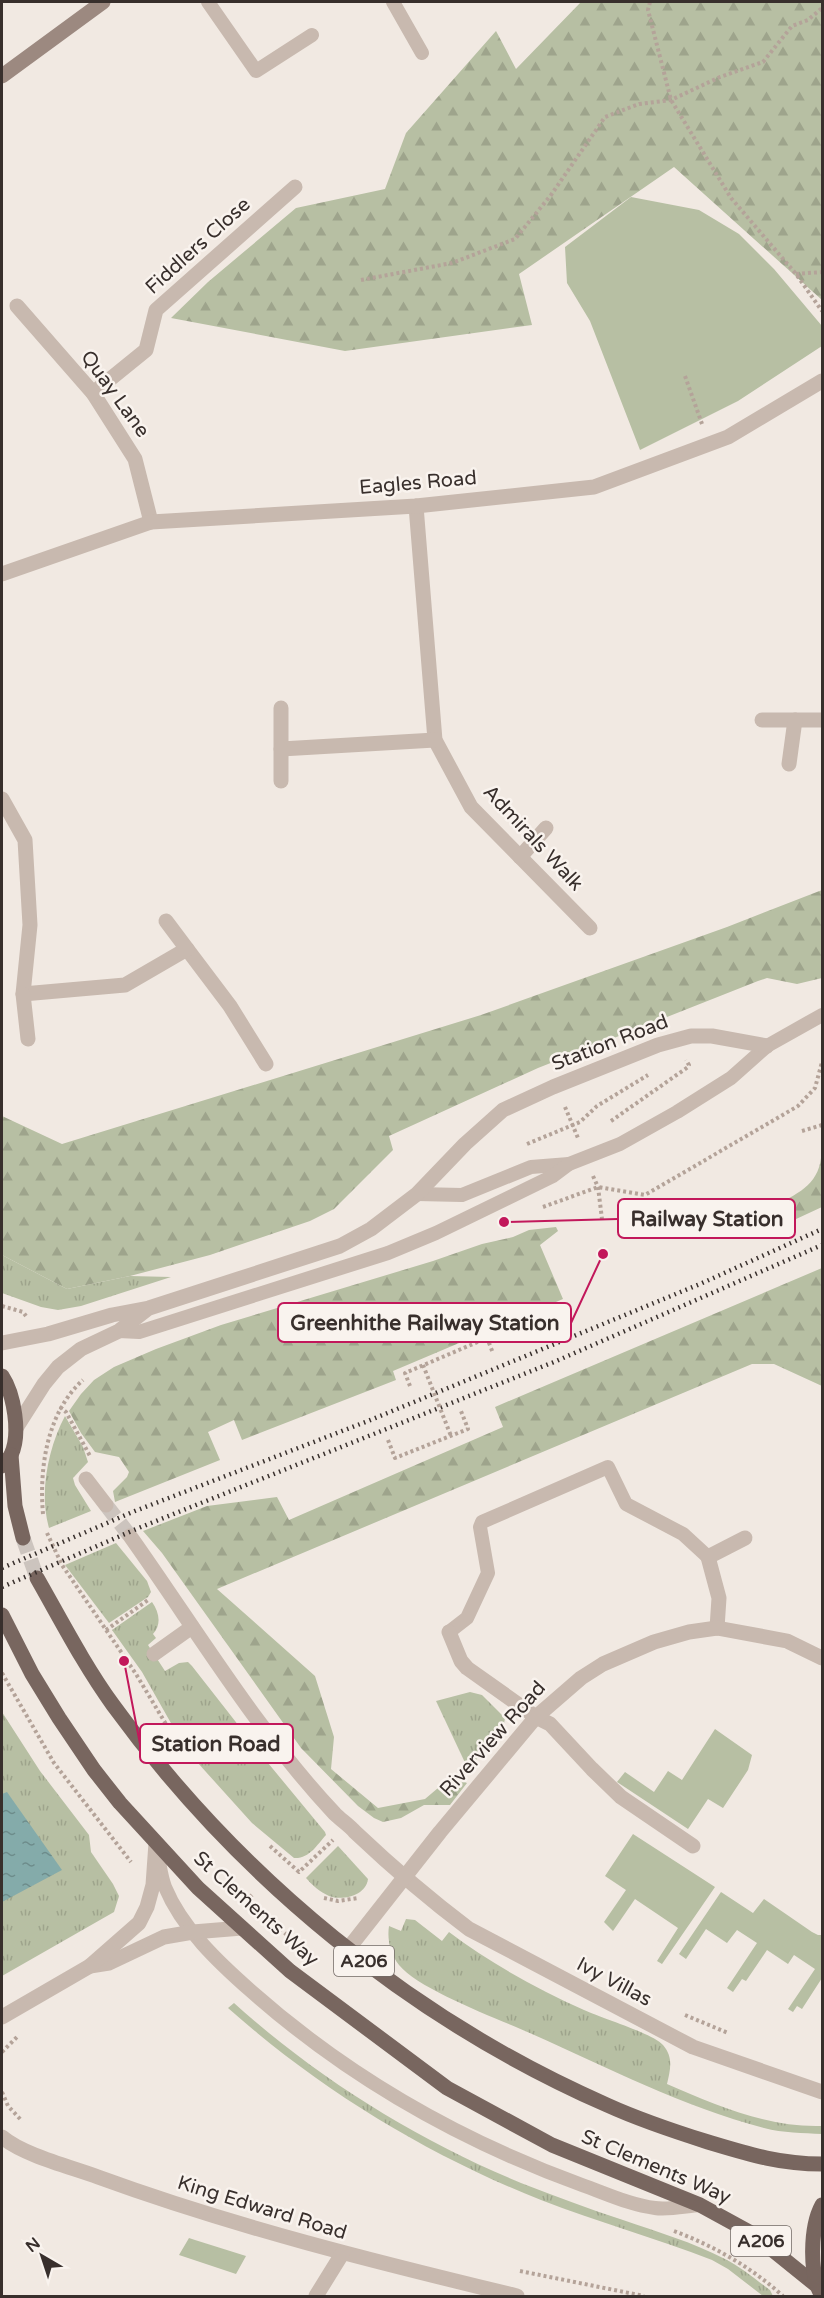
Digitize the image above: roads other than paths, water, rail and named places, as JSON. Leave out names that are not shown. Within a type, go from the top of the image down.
[{"type":"main road","points":[[2,76],[93,4]]},
{"type":"main road","points":[[2,1376],[9,1387],[16,1428],[6,1461],[23,1538]]},
{"type":"main road","name":"St Clements Way","points":[[37,1578],[102,1687],[140,1739],[209,1822],[268,1880],[348,1949],[484,2044],[562,2085],[648,2123],[768,2160],[822,2164]]},
{"type":"main road","name":"St Clements Way","points":[[2,1615],[32,1674],[94,1770],[156,1843],[198,1887],[290,1971],[447,2088],[552,2145],[700,2205],[753,2234],[819,2291]]},
{"type":"main road","points":[[819,2291],[813,2243],[817,2215],[822,2205]]},
{"type":"street","name":"Fiddlers Close","points":[[93,393],[146,350],[156,310],[294,187]]},
{"type":"street","name":"Quay Lane","points":[[17,306],[93,393],[135,459],[151,522]]},
{"type":"street","name":"Eagles Road","points":[[2,574],[151,522],[416,506],[594,487],[729,437],[822,381]]},
{"type":"street","name":"Admirals Walk","points":[[416,506],[435,740],[471,807],[590,928]]},
{"type":"street","points":[[281,708],[281,781]]},
{"type":"street","points":[[762,720],[822,720]]},
{"type":"street","points":[[789,764],[795,720]]},
{"type":"street","points":[[280,749],[435,740]]},
{"type":"street","points":[[2,799],[25,840],[30,925],[23,994],[28,1039]]},
{"type":"street","points":[[520,857],[546,828]]},
{"type":"street","points":[[166,921],[230,1006],[266,1064]]},
{"type":"street","points":[[23,994],[125,985],[187,949]]},
{"type":"street","name":"Station Road","points":[[2,1343],[48,1334],[112,1315],[149,1308],[340,1246],[371,1229],[417,1194],[498,1113],[553,1087],[658,1045],[691,1036],[712,1036],[767,1046]]},
{"type":"street","name":"Station Road","points":[[16,1428],[44,1384],[58,1367],[81,1349],[119,1331],[149,1308]]},
{"type":"street","points":[[86,1479],[106,1505]]},
{"type":"street","points":[[130,1536],[192,1627],[267,1730],[321,1798],[337,1816],[403,1876]]},
{"type":"street","points":[[717,1628],[719,1598],[717,1583],[708,1557],[745,1538]]},
{"type":"street","points":[[154,1654],[192,1627]]},
{"type":"street","name":"Riverview Road","points":[[348,1949],[403,1876],[536,1718],[580,1678],[614,1658],[668,1637],[717,1628],[787,1641],[822,1658]]},
{"type":"street","points":[[449,1632],[464,1665],[536,1718],[556,1729],[591,1770],[621,1797],[693,1846]]},
{"type":"street","points":[[2,2017],[90,1966],[142,1919],[153,1885],[156,1843]]},
{"type":"street","name":"Ivy Villas","points":[[403,1876],[469,1929],[693,2047],[822,2092]]},
{"type":"street","points":[[90,1966],[109,1963],[164,1937],[242,1928]]},
{"type":"street","name":"King Edward Road","points":[[2,2137],[23,2149],[159,2199],[342,2254],[517,2296]]},
{"type":"street","points":[[316,2296],[342,2254]]},
{"type":"lane","points":[[208,2],[256,71],[312,35]]},
{"type":"lane","points":[[393,2],[422,53]]},
{"type":"lane","points":[[767,1046],[822,1016]]},
{"type":"lane","name":"Station Road","points":[[119,1331],[139,1332],[388,1253],[436,1233],[541,1182],[569,1164],[617,1146],[732,1078],[767,1046]]},
{"type":"lane","name":"Station Road","points":[[417,1194],[462,1195],[531,1167],[569,1164]]},
{"type":"lane","points":[[449,1632],[467,1618],[488,1573],[480,1527],[482,1522],[608,1467],[626,1504],[683,1534],[708,1557]]},
{"type":"lane","points":[[156,1843],[165,1886],[193,1932],[226,1969],[300,2033],[414,2108],[505,2154],[607,2194],[657,2209],[700,2205]]},
{"type":"water","points":[[7,1792],[62,1870],[2,1902],[2,1794]]},
{"type":"tunnel","points":[[106,1505],[130,1536]]},
{"type":"tunnel","points":[[23,1538],[37,1578]]},
{"type":"railway","points":[[2,1568],[135,1511],[368,1421],[700,1284],[822,1229]]},
{"type":"railway","points":[[2,1587],[141,1527],[554,1362],[822,1245]]},
{"type":"place","name":"Railway Station","points":[[504,1222]]},
{"type":"place","name":"Greenhithe Railway Station","points":[[603,1254]]},
{"type":"place","name":"Station Road","points":[[124,1661]]}]
